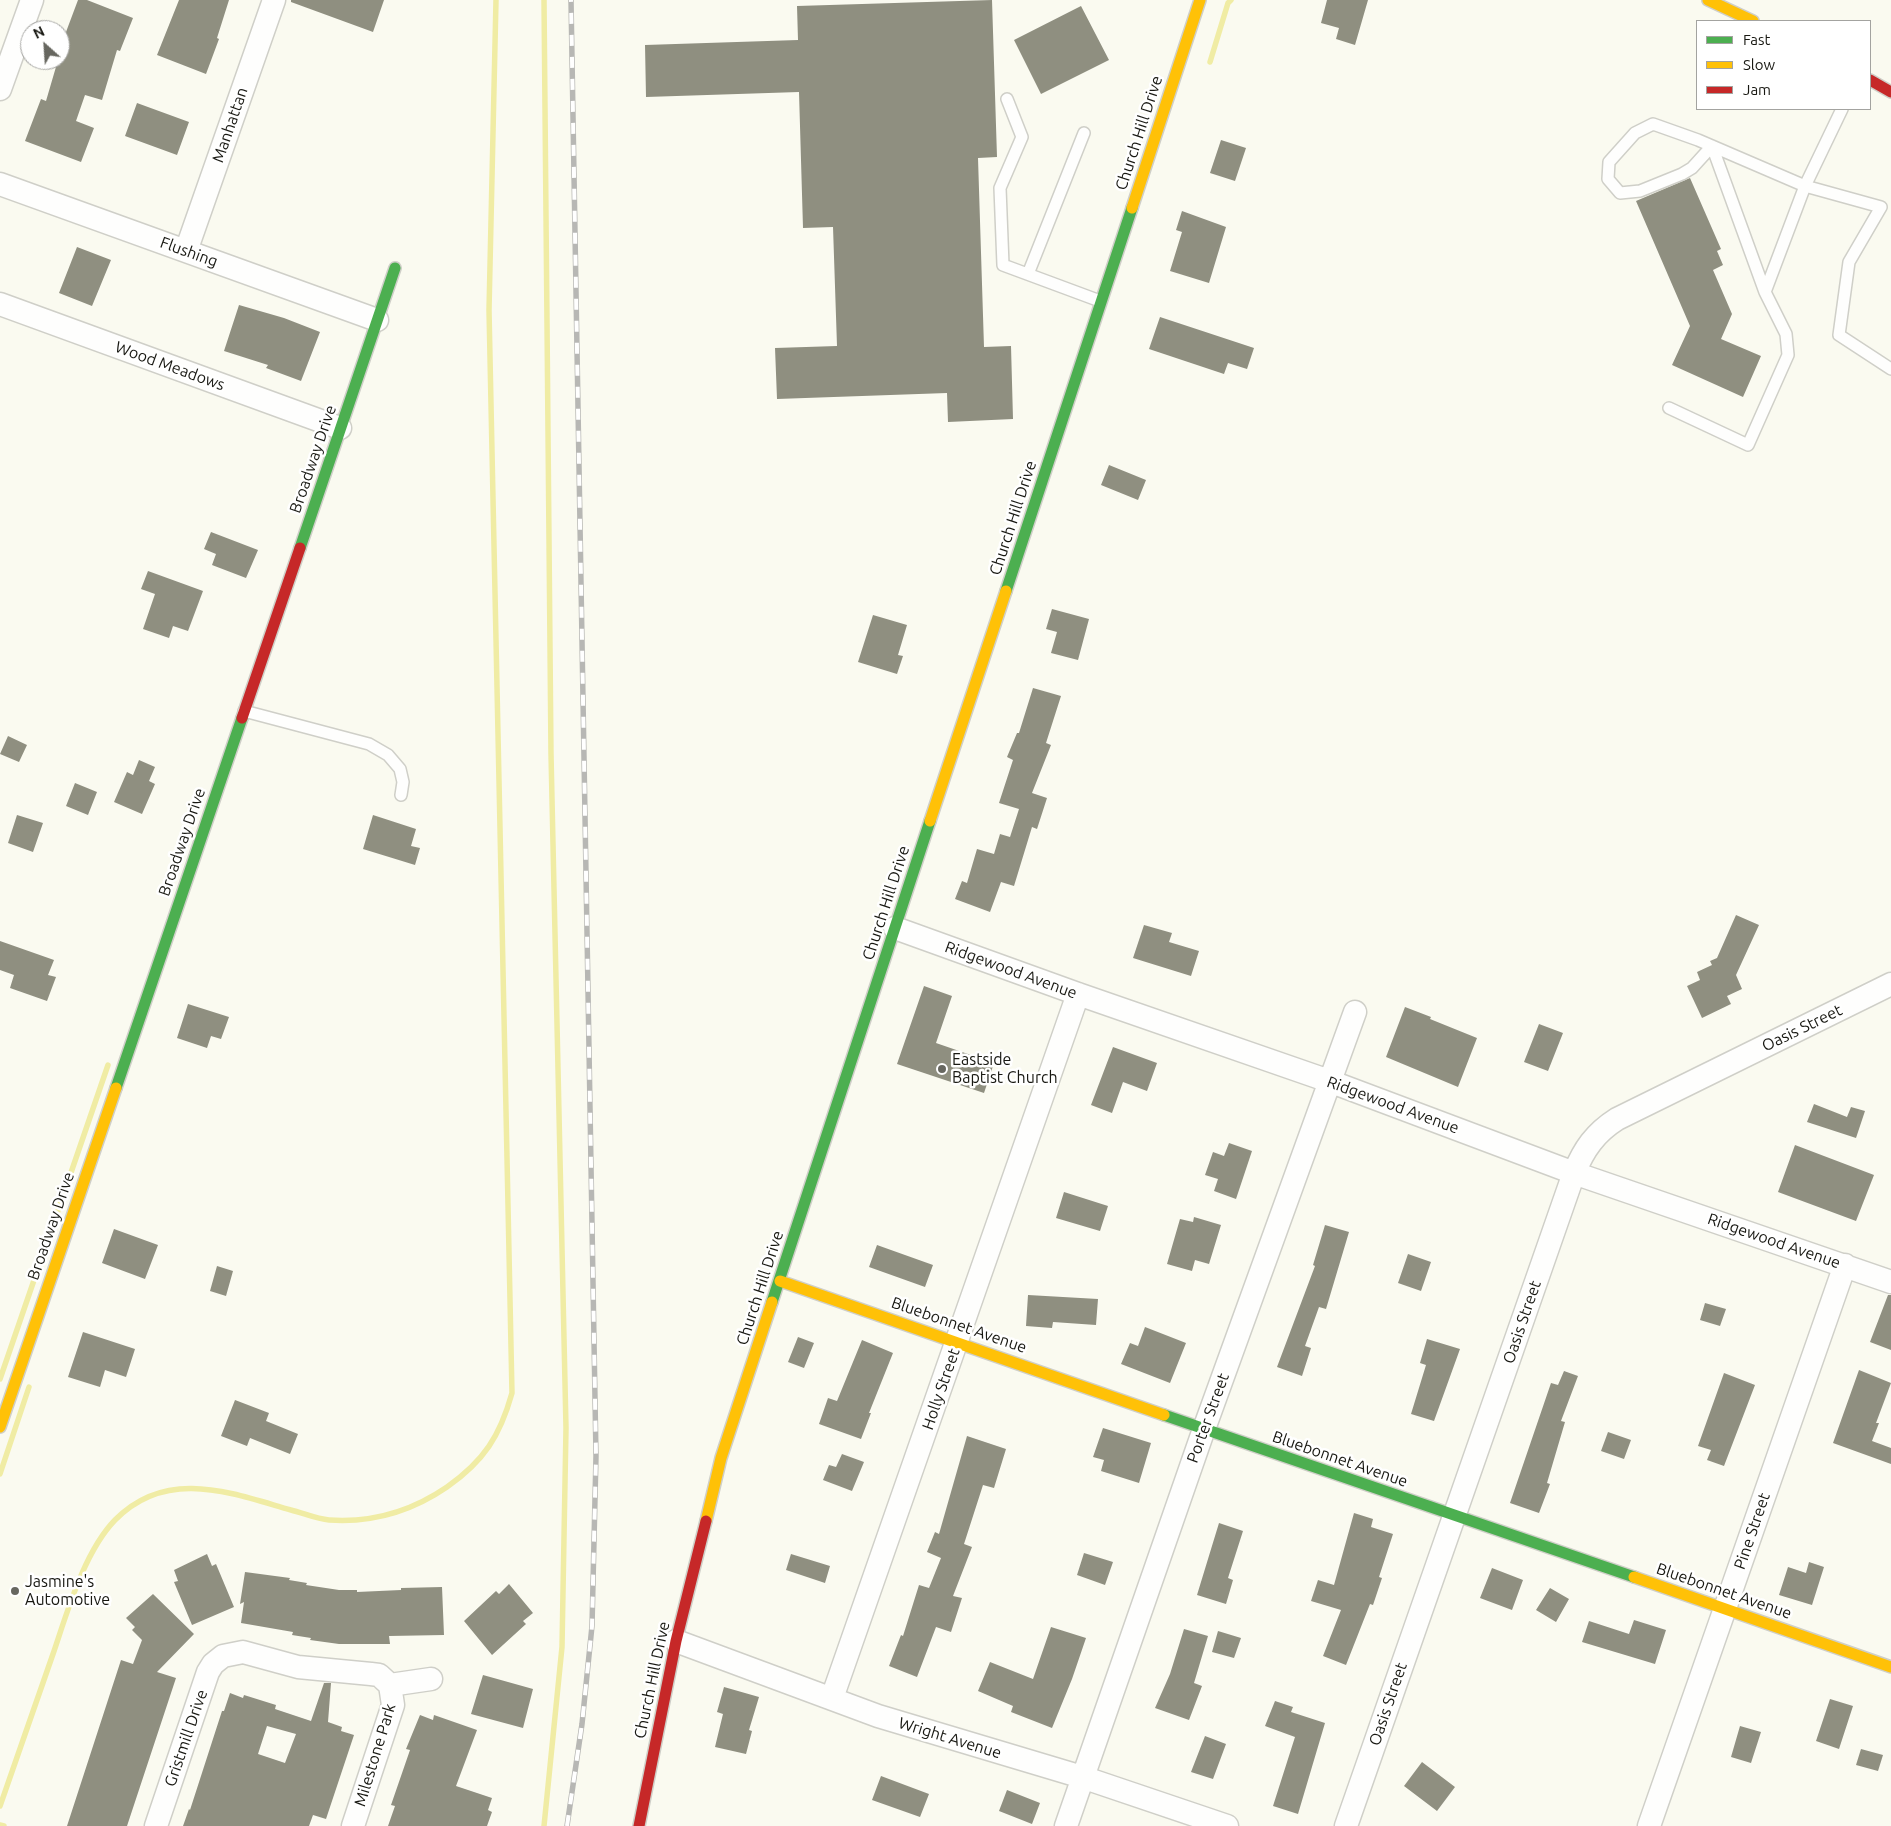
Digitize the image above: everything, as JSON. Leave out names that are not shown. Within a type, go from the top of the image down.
[{"type":"street","points":[[0,89],[32,0]]},
{"type":"street","name":"Manhattan","points":[[186,251],[274,0]]},
{"type":"street","name":"Church Hill Drive","points":[[639,1826],[676,1641],[721,1458],[1200,0]]},
{"type":"street","points":[[1708,0],[1751,20]]},
{"type":"street","points":[[1871,81],[1891,92]]},
{"type":"street","name":"Flushing","points":[[0,184],[377,320]]},
{"type":"street","name":"Broadway Drive","points":[[0,1427],[395,268]]},
{"type":"street","name":"Wood Meadows","points":[[0,304],[340,428]]},
{"type":"street","name":"Ridgewood Avenue","points":[[895,928],[1329,1081],[1574,1173],[1891,1282]]},
{"type":"street","name":"Oasis Street","points":[[1346,1826],[1574,1173],[1588,1144],[1602,1128],[1617,1119],[1891,984]]},
{"type":"street","name":"Holly Street","points":[[832,1698],[1078,994]]},
{"type":"street","name":"Porter Street","points":[[1066,1826],[1204,1429],[1355,1012]]},
{"type":"street","name":"Pine Street","points":[[1649,1826],[1845,1265]]},
{"type":"street","name":"Bluebonnet Avenue","points":[[780,1281],[958,1340],[1204,1429],[1891,1667]]},
{"type":"street","name":"Wright Avenue","points":[[676,1641],[878,1716],[1082,1777],[1227,1826]]},
{"type":"street","name":"Gristmill Drive","points":[[156,1826],[208,1672],[213,1664],[223,1656],[243,1652],[298,1667],[371,1674],[379,1676],[390,1685]]},
{"type":"street","points":[[390,1685],[431,1679]]},
{"type":"street","name":"Milestone Park","points":[[353,1826],[393,1705],[390,1685]]},
{"type":"lane","points":[[1007,99],[1022,137],[1000,188],[1003,264],[1100,301]]},
{"type":"lane","points":[[1765,292],[1805,186],[1842,110]]},
{"type":"lane","points":[[1712,146],[1692,168],[1640,191],[1620,193],[1608,179],[1609,162],[1635,134],[1653,124],[1712,146],[1805,186],[1886,210],[1849,262],[1839,334],[1891,369]]},
{"type":"lane","points":[[1028,274],[1084,132]]},
{"type":"lane","points":[[1669,408],[1748,445],[1788,355],[1786,334],[1765,292],[1712,146]]},
{"type":"lane","points":[[244,711],[369,744],[388,755],[400,769],[401,795]]},
{"type":"building","points":[[78,0],[87,0],[133,18],[120,51],[117,50],[102,100],[85,95],[76,121],[94,128],[81,162],[25,141],[41,99],[46,101],[55,70],[70,70],[70,21]]},
{"type":"building","points":[[179,0],[229,0],[217,38],[219,39],[206,74],[157,55]]},
{"type":"building","points":[[291,0],[384,0],[373,32],[291,2]]},
{"type":"building","points":[[992,0],[997,157],[978,158],[984,347],[1011,346],[1013,419],[948,422],[947,393],[777,399],[775,348],[837,346],[833,227],[803,228],[799,92],[646,97],[645,45],[798,40],[797,6]]},
{"type":"building","points":[[1327,0],[1368,0],[1355,45],[1336,39],[1339,28],[1321,23]]},
{"type":"building","points":[[1081,6],[1109,60],[1041,94],[1014,40]]},
{"type":"building","points":[[137,103],[189,122],[177,155],[125,136]]},
{"type":"building","points":[[1221,140],[1246,148],[1235,181],[1210,173]]},
{"type":"building","points":[[1690,178],[1721,249],[1717,251],[1723,265],[1713,270],[1732,314],[1721,339],[1761,356],[1743,397],[1672,365],[1690,326],[1636,201]]},
{"type":"building","points":[[1182,211],[1226,227],[1209,283],[1170,271],[1182,232],[1176,230]]},
{"type":"building","points":[[77,247],[111,260],[92,306],[59,293]]},
{"type":"building","points":[[239,305],[284,318],[320,332],[301,381],[266,368],[268,365],[224,351]]},
{"type":"building","points":[[1160,317],[1254,348],[1247,369],[1228,363],[1224,374],[1149,349]]},
{"type":"building","points":[[1109,465],[1146,480],[1138,500],[1101,485]]},
{"type":"building","points":[[211,532],[258,550],[246,578],[212,565],[216,554],[204,549]]},
{"type":"building","points":[[148,571],[203,591],[188,631],[173,626],[169,638],[143,629],[155,594],[141,589]]},
{"type":"building","points":[[1052,609],[1089,619],[1078,660],[1051,653],[1057,632],[1046,629]]},
{"type":"building","points":[[873,615],[907,625],[898,655],[903,656],[897,674],[858,662]]},
{"type":"building","points":[[1033,688],[1061,696],[1046,743],[1051,745],[1032,793],[1047,798],[1037,829],[1032,827],[1014,886],[1001,882],[990,912],[955,899],[962,881],[967,883],[977,849],[994,854],[1000,834],[1010,837],[1019,809],[999,803],[1013,760],[1007,757],[1017,733],[1019,733]]},
{"type":"building","points":[[8,736],[27,745],[19,762],[0,754]]},
{"type":"building","points":[[139,760],[155,767],[149,781],[155,784],[142,814],[114,802],[127,772],[133,775]]},
{"type":"building","points":[[75,783],[97,792],[88,815],[66,806]]},
{"type":"building","points":[[17,815],[43,823],[33,852],[8,843]]},
{"type":"building","points":[[373,815],[416,829],[411,846],[420,848],[415,865],[363,849]]},
{"type":"building","points":[[1736,915],[1759,925],[1736,975],[1742,989],[1727,996],[1731,1004],[1702,1018],[1687,986],[1700,980],[1697,972],[1712,965],[1710,961],[1717,958]]},
{"type":"building","points":[[1144,925],[1172,933],[1169,942],[1199,951],[1191,976],[1133,958]]},
{"type":"building","points":[[0,941],[54,960],[48,975],[56,977],[47,1001],[10,988],[14,975],[0,970]]},
{"type":"building","points":[[924,986],[952,996],[936,1043],[994,1063],[984,1093],[897,1064]]},
{"type":"building","points":[[188,1004],[229,1017],[221,1039],[211,1036],[207,1048],[177,1038]]},
{"type":"building","points":[[1405,1007],[1477,1038],[1458,1087],[1386,1057]]},
{"type":"building","points":[[1539,1024],[1563,1033],[1548,1071],[1524,1062]]},
{"type":"building","points":[[1113,1047],[1157,1063],[1147,1091],[1123,1082],[1112,1113],[1091,1105]]},
{"type":"building","points":[[1814,1104],[1847,1117],[1851,1107],[1865,1111],[1856,1138],[1807,1122]]},
{"type":"building","points":[[1229,1143],[1252,1151],[1236,1199],[1214,1191],[1218,1179],[1205,1175],[1213,1152],[1224,1156]]},
{"type":"building","points":[[1795,1145],[1874,1175],[1856,1221],[1778,1192]]},
{"type":"building","points":[[1064,1192],[1108,1206],[1100,1231],[1056,1218]]},
{"type":"building","points":[[1194,1217],[1221,1225],[1209,1264],[1195,1260],[1192,1271],[1167,1264],[1180,1219],[1193,1222]]},
{"type":"building","points":[[1325,1225],[1349,1232],[1326,1309],[1319,1307],[1305,1346],[1311,1348],[1302,1376],[1277,1367],[1315,1266],[1313,1265]]},
{"type":"building","points":[[114,1229],[158,1245],[145,1279],[102,1263]]},
{"type":"building","points":[[877,1245],[933,1265],[925,1287],[869,1267]]},
{"type":"building","points":[[1408,1254],[1431,1262],[1421,1291],[1398,1283]]},
{"type":"building","points":[[217,1266],[233,1271],[226,1296],[210,1291]]},
{"type":"building","points":[[1028,1295],[1098,1299],[1096,1325],[1053,1322],[1052,1328],[1026,1326]]},
{"type":"building","points":[[1888,1295],[1891,1295],[1891,1350],[1870,1342]]},
{"type":"building","points":[[1705,1303],[1726,1309],[1720,1326],[1700,1320]]},
{"type":"building","points":[[1145,1327],[1186,1343],[1170,1383],[1121,1364],[1130,1343],[1138,1346]]},
{"type":"building","points":[[83,1332],[135,1349],[126,1377],[105,1370],[100,1387],[68,1377]]},
{"type":"building","points":[[798,1337],[814,1343],[804,1368],[788,1362]]},
{"type":"building","points":[[1427,1339],[1460,1349],[1434,1421],[1411,1414],[1426,1365],[1420,1363]]},
{"type":"building","points":[[862,1340],[893,1353],[869,1413],[871,1413],[861,1439],[819,1424],[828,1398],[837,1401]]},
{"type":"building","points":[[1859,1370],[1891,1383],[1876,1423],[1879,1423],[1872,1441],[1891,1448],[1891,1464],[1833,1443]]},
{"type":"building","points":[[1564,1371],[1578,1376],[1561,1421],[1565,1422],[1547,1483],[1550,1484],[1539,1513],[1510,1503],[1551,1383],[1558,1385]]},
{"type":"building","points":[[1724,1373],[1755,1385],[1724,1466],[1707,1460],[1711,1450],[1698,1446]]},
{"type":"building","points":[[235,1400],[269,1413],[266,1421],[298,1434],[290,1454],[250,1438],[247,1446],[221,1436]]},
{"type":"building","points":[[1103,1428],[1151,1443],[1139,1483],[1101,1471],[1104,1460],[1093,1457]]},
{"type":"building","points":[[1608,1432],[1631,1440],[1624,1459],[1601,1451]]},
{"type":"building","points":[[967,1436],[1006,1449],[994,1488],[983,1485],[964,1544],[972,1547],[953,1596],[962,1598],[951,1632],[936,1627],[917,1677],[889,1666],[901,1635],[903,1636],[919,1585],[929,1588],[941,1558],[927,1552],[935,1532],[939,1534]]},
{"type":"building","points":[[842,1454],[864,1462],[852,1491],[823,1480],[829,1465],[836,1467]]},
{"type":"building","points":[[1354,1513],[1373,1519],[1371,1527],[1393,1534],[1379,1577],[1382,1578],[1373,1605],[1370,1604],[1346,1665],[1323,1656],[1341,1610],[1311,1601],[1318,1580],[1334,1585]]},
{"type":"building","points":[[1219,1523],[1243,1531],[1228,1578],[1233,1580],[1226,1604],[1197,1595]]},
{"type":"building","points":[[1084,1553],[1113,1562],[1105,1585],[1077,1575]]},
{"type":"building","points":[[207,1554],[212,1566],[216,1564],[234,1607],[192,1625],[174,1582],[178,1581],[174,1570]]},
{"type":"building","points":[[791,1554],[830,1566],[825,1583],[786,1570]]},
{"type":"building","points":[[1809,1562],[1824,1567],[1812,1605],[1779,1595],[1788,1567],[1806,1573]]},
{"type":"building","points":[[1492,1568],[1523,1580],[1512,1610],[1480,1598]]},
{"type":"building","points":[[245,1572],[290,1578],[289,1580],[307,1583],[306,1585],[339,1590],[357,1590],[357,1592],[442,1587],[444,1635],[389,1636],[390,1644],[339,1644],[310,1640],[311,1638],[292,1635],[293,1632],[241,1623],[244,1602],[240,1604]]},
{"type":"building","points":[[509,1584],[533,1613],[523,1621],[526,1624],[492,1655],[464,1621],[496,1591],[499,1594]]},
{"type":"building","points":[[1550,1588],[1569,1599],[1556,1622],[1536,1610]]},
{"type":"building","points":[[153,1594],[194,1634],[157,1672],[176,1678],[127,1826],[67,1826],[121,1660],[133,1664],[142,1640],[132,1630],[135,1627],[126,1618]]},
{"type":"building","points":[[1634,1620],[1666,1630],[1655,1664],[1582,1642],[1589,1621],[1629,1634]]},
{"type":"building","points":[[1051,1627],[1086,1638],[1052,1728],[1011,1712],[1013,1706],[978,1691],[990,1662],[1033,1679]]},
{"type":"building","points":[[1184,1629],[1208,1636],[1194,1683],[1202,1686],[1189,1720],[1155,1708],[1170,1674]]},
{"type":"building","points":[[1218,1631],[1241,1638],[1234,1658],[1212,1652]]},
{"type":"building","points":[[483,1675],[533,1689],[523,1728],[471,1714]]},
{"type":"building","points":[[324,1683],[331,1683],[328,1722],[342,1727],[341,1731],[354,1735],[326,1819],[313,1815],[309,1826],[183,1826],[222,1711],[224,1711],[230,1693],[243,1698],[244,1695],[276,1705],[275,1709],[311,1721]],"holes":[[[267,1726],[296,1734],[285,1763],[258,1754]]]},
{"type":"building","points":[[724,1687],[759,1697],[749,1730],[752,1731],[746,1754],[715,1747],[723,1714],[717,1712]]},
{"type":"building","points":[[1830,1699],[1853,1706],[1839,1749],[1816,1741]]},
{"type":"building","points":[[1275,1701],[1293,1707],[1291,1712],[1325,1723],[1298,1814],[1273,1806],[1295,1737],[1265,1726]]},
{"type":"building","points":[[420,1715],[433,1720],[434,1715],[477,1730],[456,1786],[492,1798],[488,1810],[492,1812],[487,1826],[388,1826],[395,1806],[391,1805],[410,1750],[406,1749]]},
{"type":"building","points":[[1740,1726],[1761,1732],[1751,1763],[1731,1757]]},
{"type":"building","points":[[1205,1736],[1226,1744],[1213,1779],[1191,1772]]},
{"type":"building","points":[[1861,1749],[1883,1755],[1878,1771],[1856,1765]]},
{"type":"building","points":[[1422,1762],[1455,1787],[1437,1811],[1404,1786]]},
{"type":"building","points":[[881,1776],[929,1794],[920,1817],[872,1800]]},
{"type":"building","points":[[1007,1790],[1040,1803],[1032,1824],[999,1811]]},
{"type":"waterway","points":[[0,1806],[85,1566],[104,1533],[115,1520],[135,1504],[156,1494],[178,1489],[223,1492],[324,1519],[361,1519],[391,1514],[420,1503],[434,1495],[471,1467],[481,1457],[496,1435],[512,1393],[489,310],[496,0]]},
{"type":"waterway","points":[[544,0],[551,754],[566,1428],[562,1647],[544,1826]]},
{"type":"waterway","points":[[1210,62],[1228,3],[1231,0]]},
{"type":"waterway","points":[[0,1379],[108,1065]]},
{"type":"waterway","points":[[0,1474],[29,1387]]},
{"type":"waterway","points":[[0,1825],[4,1826]]},
{"type":"railway","points":[[567,1826],[582,1724],[592,1626],[596,1456],[571,0]]},
{"type":"traffic: fast","points":[[1006,591],[1132,208]]},
{"type":"traffic: fast","points":[[300,548],[395,268]]},
{"type":"traffic: fast","points":[[116,1088],[242,718]]},
{"type":"traffic: fast","points":[[772,1302],[930,821]]},
{"type":"traffic: fast","points":[[1164,1415],[1634,1577]]},
{"type":"traffic: slow","points":[[1132,208],[1200,0]]},
{"type":"traffic: slow","points":[[1708,0],[1751,20]]},
{"type":"traffic: slow","points":[[930,821],[1006,591]]},
{"type":"traffic: slow","points":[[0,1427],[116,1088]]},
{"type":"traffic: slow","points":[[780,1281],[1164,1415]]},
{"type":"traffic: slow","points":[[706,1521],[721,1458],[772,1302]]},
{"type":"traffic: slow","points":[[1634,1577],[1891,1667]]},
{"type":"traffic: jam","points":[[1871,81],[1891,92]]},
{"type":"traffic: jam","points":[[242,718],[300,548]]},
{"type":"traffic: jam","points":[[639,1826],[676,1641],[706,1521]]},
{"type":"place","name":"Eastside Baptist Church","points":[[942,1069]]},
{"type":"place","name":"Jasmine's Automotive","points":[[15,1591]]}]
